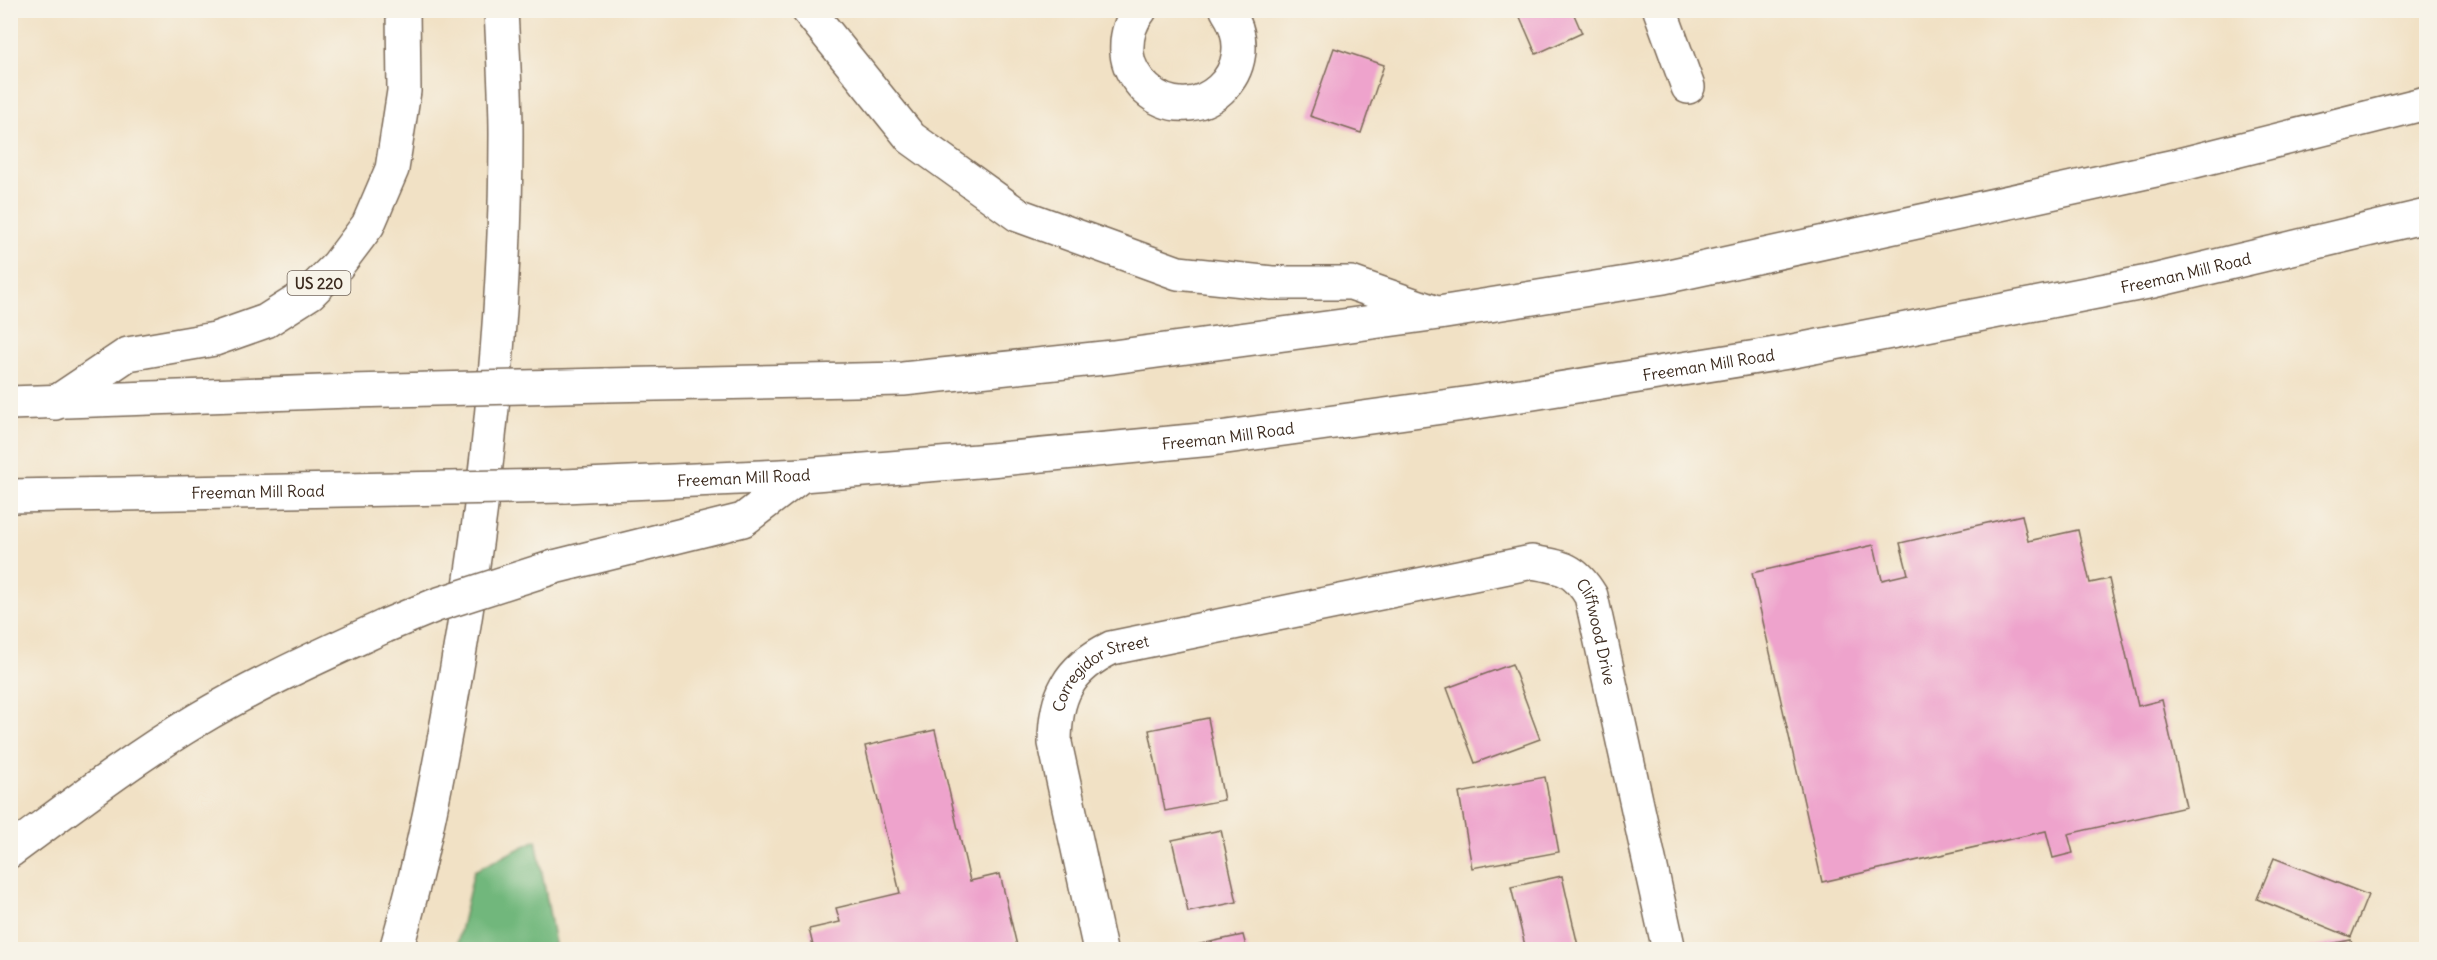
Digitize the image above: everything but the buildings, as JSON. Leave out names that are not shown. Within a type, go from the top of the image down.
[{"type":"main road","name":"US 220","points":[[55,403],[128,354],[215,339],[266,321],[310,293],[337,266],[368,225],[392,169],[404,91],[403,10]]},
{"type":"main road","points":[[396,950],[412,894],[439,770],[477,546],[498,349],[506,134],[501,10]]},
{"type":"main road","points":[[808,10],[911,138],[1018,215],[1178,273],[1272,283],[1351,283],[1439,313]]},
{"type":"main road","points":[[1140,10],[1134,17],[1126,38],[1127,60],[1137,80],[1154,96],[1174,103],[1197,102],[1215,94],[1229,81],[1238,63],[1240,43],[1236,23],[1227,10]]},
{"type":"main road","points":[[1660,10],[1689,87]]},
{"type":"main road","points":[[10,403],[350,391],[903,379],[1113,357],[1439,313],[1664,277],[2179,165],[2427,103]]},
{"type":"main road","name":"Freeman Mill Road","points":[[10,496],[564,486],[802,475],[1212,439],[1483,401],[1788,352],[2153,281],[2427,216]]},
{"type":"main road","points":[[10,851],[82,798],[197,720],[290,671],[385,626],[436,605],[554,567],[743,520],[802,475]]},
{"type":"main road","name":"Cliffwood Drive","points":[[1318,604],[1533,562],[1569,570],[1581,580],[1591,596],[1669,950]]},
{"type":"main road","name":"Corregidor Street","points":[[1100,950],[1055,743],[1055,717],[1068,683],[1079,669],[1111,648],[1318,604]]},
{"type":"green space","points":[[536,840],[556,949],[456,949],[474,871]]}]
